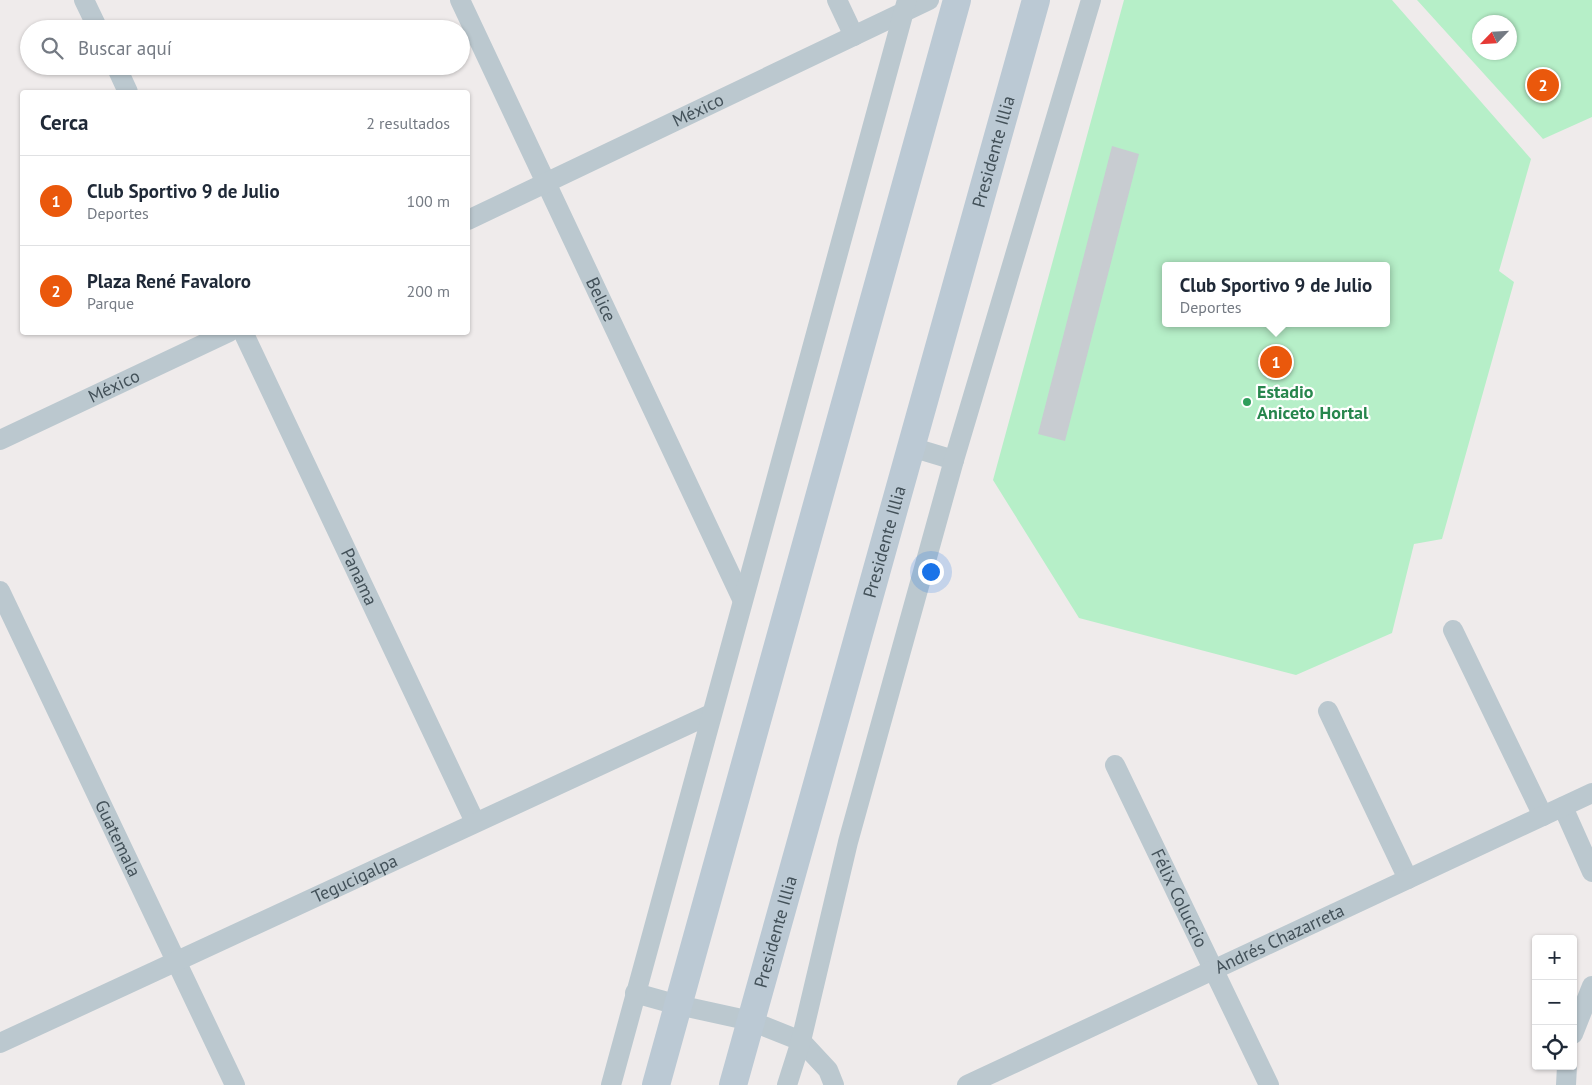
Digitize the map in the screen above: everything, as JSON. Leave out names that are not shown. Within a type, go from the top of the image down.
[{"type":"main road","points":[[656,1085],[957,0]]},
{"type":"main road","name":"Presidente Illia","points":[[733,1085],[1036,0]]},
{"type":"street","points":[[84,0],[94,20]]},
{"type":"street","name":"Belice","points":[[460,0],[469,20]]},
{"type":"street","points":[[837,0],[854,36]]},
{"type":"street","name":"México","points":[[470,219],[854,36],[905,6],[929,0]]},
{"type":"street","points":[[788,1085],[801,1041],[848,842],[954,460],[1091,0]]},
{"type":"street","points":[[610,1085],[905,6]]},
{"type":"street","name":"Belice","points":[[470,21],[742,599]]},
{"type":"street","points":[[120,75],[127,90]]},
{"type":"street","name":"México","points":[[0,440],[223,335]]},
{"type":"street","name":"Panama","points":[[244,335],[475,822]]},
{"type":"street","points":[[911,448],[954,460]]},
{"type":"street","name":"Guatemala","points":[[0,591],[235,1085]]},
{"type":"street","points":[[1453,630],[1544,816]]},
{"type":"street","points":[[1328,712],[1408,879]]},
{"type":"street","name":"Tegucigalpa","points":[[0,1043],[711,714]]},
{"type":"street","name":"Félix Coluccio","points":[[1115,765],[1269,1085]]},
{"type":"street","name":"Andrés Chazarreta","points":[[967,1085],[1592,793]]},
{"type":"street","points":[[1563,807],[1592,872]]},
{"type":"street","points":[[1577,1025],[1592,986]]},
{"type":"street","points":[[635,993],[678,1005],[751,1021],[801,1041],[828,1070],[834,1085]]},
{"type":"street","points":[[1566,1070],[1566,1085]]},
{"type":"green space","name":"Estadio Aniceto Hortal","points":[[1124,0],[1392,0],[1531,159],[1499,271],[1514,282],[1442,539],[1414,544],[1392,633],[1296,675],[1079,618],[993,480]]},
{"type":"green space","points":[[1417,0],[1592,0],[1592,117],[1543,139]]},
{"type":"building","points":[[1112,146],[1139,154],[1065,441],[1038,434]]},
{"type":"place","name":"Plaza René Favaloro","points":[[1543,85]]},
{"type":"place","name":"Club Sportivo 9 de Julio","points":[[1276,362]]},
{"type":"place","name":"Estadio Aniceto Hortal","points":[[1247,402]]}]
